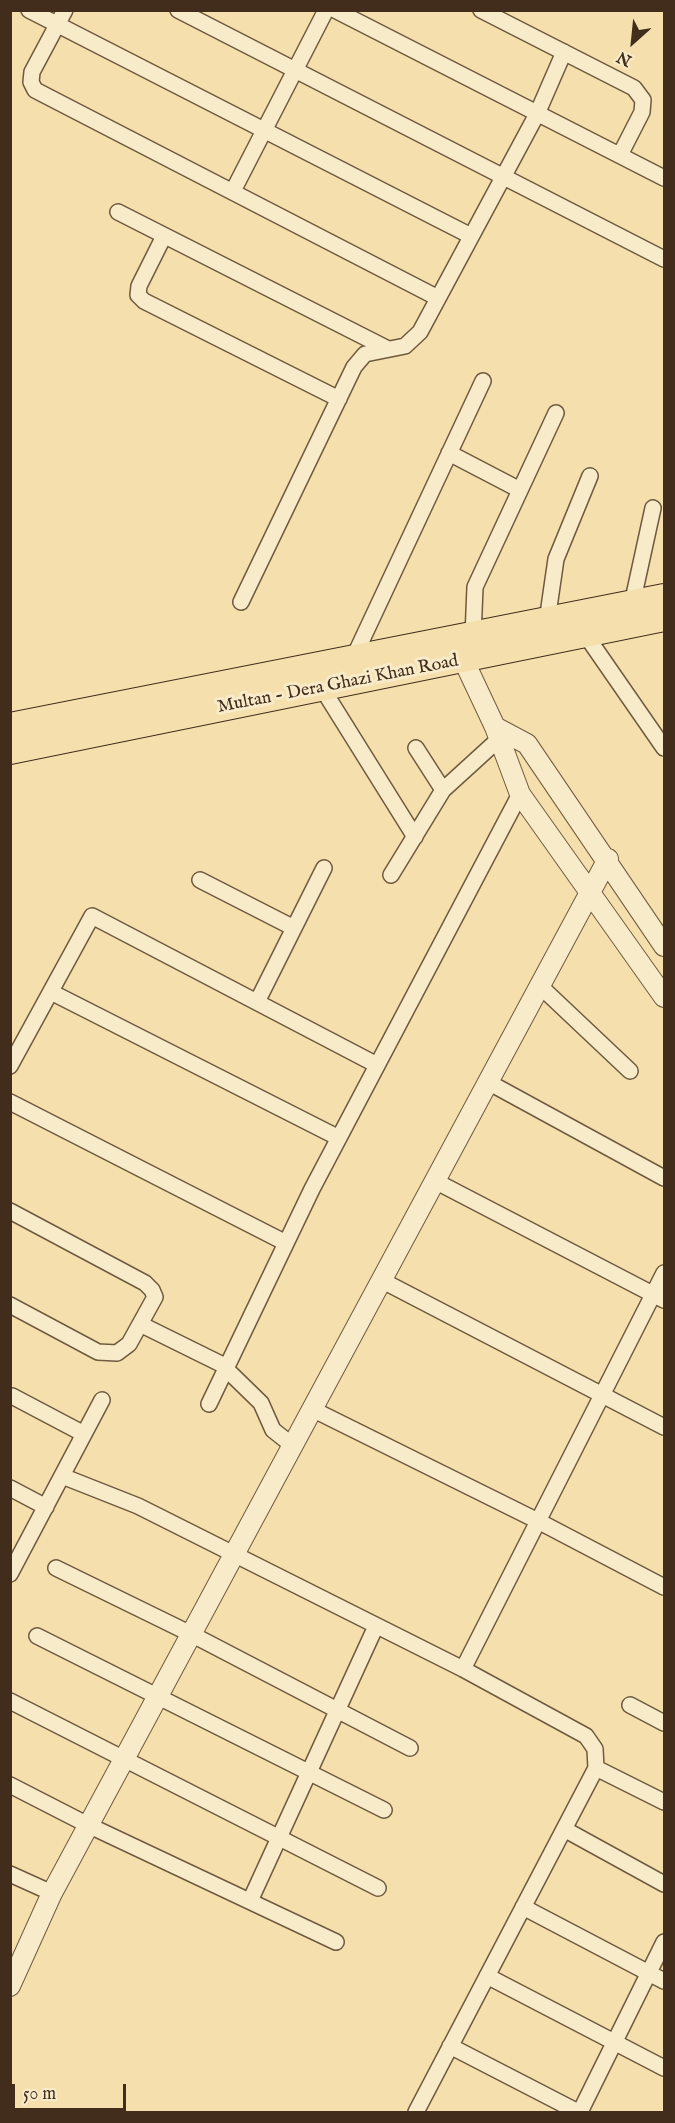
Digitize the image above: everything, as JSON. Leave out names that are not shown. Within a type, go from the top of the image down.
[{"type":"highway","name":"Multan - Dera Ghazi Khan Road","points":[[10,726],[664,597]]},
{"type":"highway","name":"Multan - Dera Ghazi Khan Road","points":[[10,751],[664,618]]},
{"type":"street","points":[[29,10],[471,236]]},
{"type":"street","points":[[65,10],[33,72],[31,82],[35,90],[438,298]]},
{"type":"street","points":[[178,10],[664,259]]},
{"type":"street","points":[[233,191],[327,10]]},
{"type":"street","points":[[334,10],[664,178]]},
{"type":"street","points":[[481,10],[634,88],[643,100],[642,112],[620,155]]},
{"type":"street","points":[[241,602],[354,367],[365,354],[405,346],[420,332],[537,114],[564,52]]},
{"type":"street","points":[[118,212],[388,349]]},
{"type":"street","points":[[164,236],[139,286],[138,295],[144,301],[339,399]]},
{"type":"street","points":[[353,659],[483,381]]},
{"type":"street","points":[[473,636],[475,587],[556,413]]},
{"type":"street","points":[[449,453],[520,490]]},
{"type":"street","points":[[547,621],[556,559],[590,476]]},
{"type":"street","points":[[632,604],[653,508]]},
{"type":"street","points":[[585,634],[664,748]]},
{"type":"street","points":[[463,659],[497,733],[520,794],[664,997]]},
{"type":"street","points":[[322,688],[415,837]]},
{"type":"street","points":[[391,875],[443,790],[497,733]]},
{"type":"street","points":[[497,733],[527,744],[608,859],[664,946]]},
{"type":"street","points":[[416,748],[443,790]]},
{"type":"street","points":[[209,1404],[339,1138],[520,794]]},
{"type":"street","points":[[10,1986],[52,1893],[88,1825],[608,859]]},
{"type":"street","points":[[257,1002],[324,868]]},
{"type":"street","points":[[200,880],[294,928]]},
{"type":"street","points":[[10,1066],[92,916],[377,1065]]},
{"type":"street","points":[[540,986],[630,1071]]},
{"type":"street","points":[[51,992],[339,1138]]},
{"type":"street","points":[[488,1082],[664,1178]]},
{"type":"street","points":[[10,1102],[286,1244]]},
{"type":"street","points":[[435,1181],[659,1298]]},
{"type":"street","points":[[10,1211],[152,1290],[155,1298],[129,1344],[117,1353],[98,1352],[10,1305]]},
{"type":"street","points":[[463,1669],[602,1395],[659,1298],[664,1273]]},
{"type":"street","points":[[381,1280],[664,1427]]},
{"type":"street","points":[[140,1324],[221,1364],[261,1403],[273,1430],[292,1445]]},
{"type":"street","points":[[12,1396],[84,1434]]},
{"type":"street","points":[[10,1574],[102,1400]]},
{"type":"street","points":[[312,1409],[538,1521],[664,1587]]},
{"type":"street","points":[[62,1476],[138,1506],[463,1669],[586,1736],[595,1749],[596,1768],[416,2112]]},
{"type":"street","points":[[10,1488],[46,1508]]},
{"type":"street","points":[[56,1568],[191,1634],[410,1748]]},
{"type":"street","points":[[250,1901],[376,1626]]},
{"type":"street","points":[[37,1636],[384,1810]]},
{"type":"street","points":[[10,1701],[378,1888]]},
{"type":"street","points":[[630,1705],[664,1723]]},
{"type":"street","points":[[596,1768],[664,1802]]},
{"type":"street","points":[[10,1785],[88,1825],[336,1942]]},
{"type":"street","points":[[564,1829],[664,1884]]},
{"type":"street","points":[[10,1874],[52,1893]]},
{"type":"street","points":[[523,1907],[664,1981]]},
{"type":"street","points":[[450,2046],[579,2112],[664,1942]]},
{"type":"street","points":[[487,1976],[664,2068]]}]
